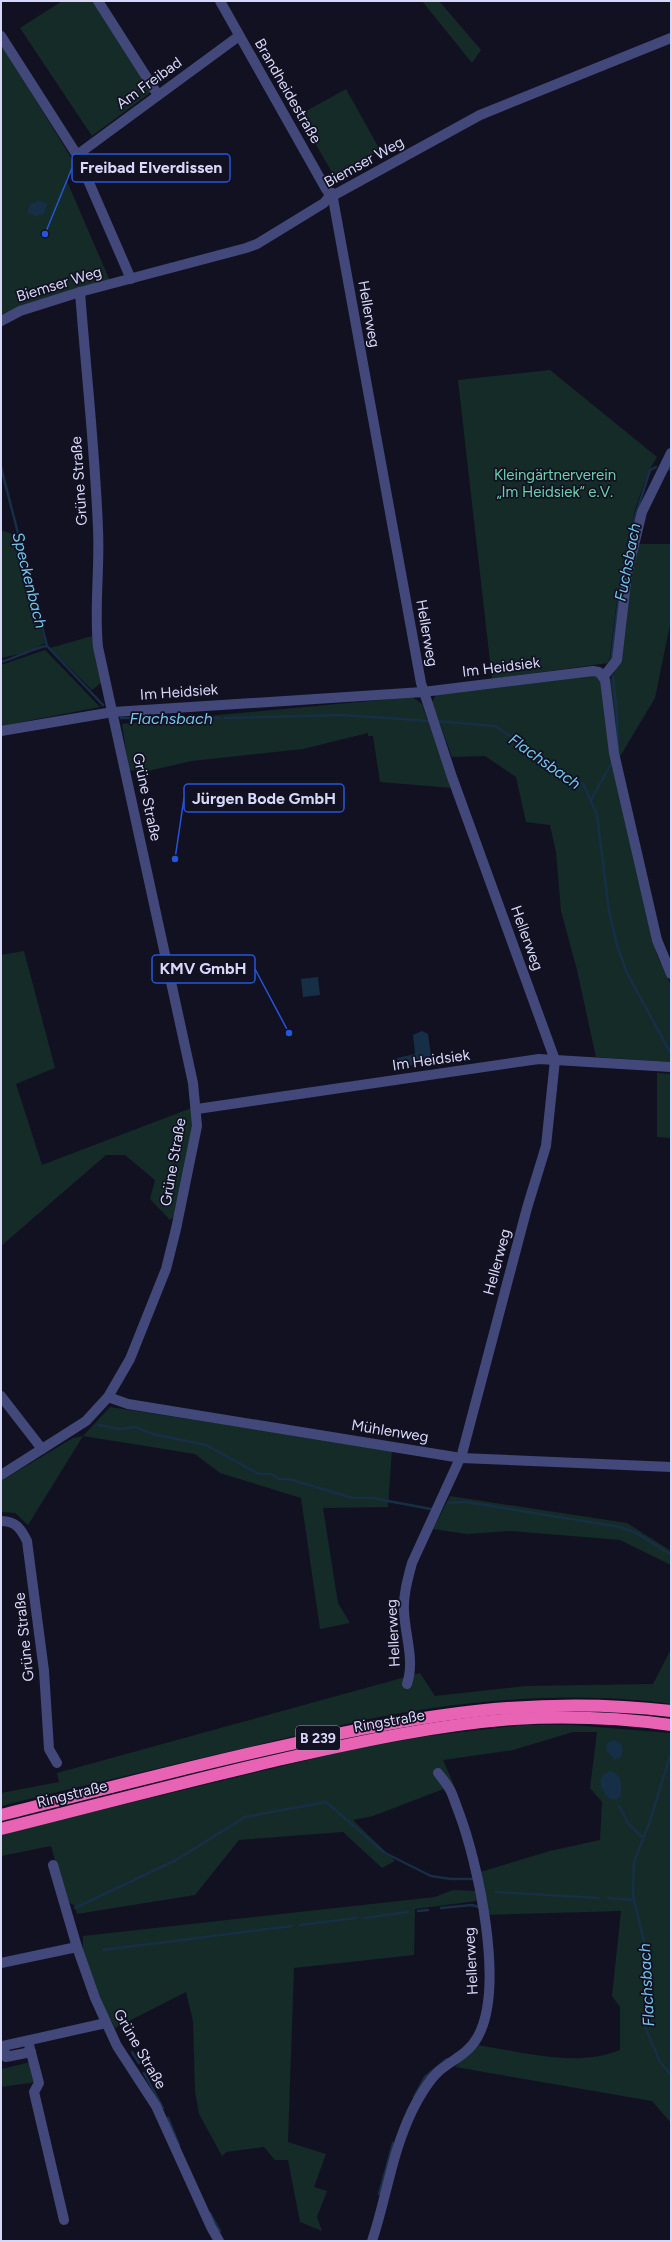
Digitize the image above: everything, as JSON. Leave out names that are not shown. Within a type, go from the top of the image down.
[{"type":"highway","name":"Ringstraße","points":[[1,1815],[215,1761],[370,1726],[442,1714],[512,1706],[577,1705],[671,1711]]},
{"type":"highway","name":"Ringstraße","points":[[1,1828],[218,1774],[374,1739],[443,1728],[514,1719],[636,1721],[671,1725]]},
{"type":"street","points":[[98,1],[158,96]]},
{"type":"street","name":"Brandheidestraße","points":[[220,1],[326,189],[332,193]]},
{"type":"street","points":[[1,36],[77,154],[131,279]]},
{"type":"street","name":"Am Freibad","points":[[77,154],[239,36]]},
{"type":"street","name":"Biemser Weg","points":[[1,320],[20,311],[80,292],[258,244],[324,203],[332,193],[341,193],[480,115],[671,38]]},
{"type":"street","name":"Hellerweg","points":[[332,193],[423,692],[555,1060],[546,1146],[527,1208],[461,1458],[412,1563],[408,1578],[404,1610],[411,1663],[407,1684]]},
{"type":"street","name":"Grüne Straße","points":[[1,1475],[86,1421],[108,1397],[136,1348],[166,1269],[193,1152],[197,1126],[197,1109],[96,631],[99,547],[80,292]]},
{"type":"street","points":[[671,453],[646,500],[635,538],[627,574],[617,660],[604,676],[614,753],[659,946],[671,974]]},
{"type":"street","name":"Im Heidsiek","points":[[1,731],[113,712],[423,692],[593,671],[604,676]]},
{"type":"street","name":"Im Heidsiek","points":[[197,1109],[539,1059],[671,1067]]},
{"type":"street","points":[[1,1396],[42,1449]]},
{"type":"street","name":"Mühlenweg","points":[[108,1397],[128,1404],[461,1458],[671,1467]]},
{"type":"street","name":"Grüne Straße","points":[[1,1521],[14,1523],[21,1528],[27,1540],[44,1671],[49,1749],[57,1763]]},
{"type":"street","name":"Hellerweg","points":[[372,2241],[391,2164],[412,2112],[433,2078],[464,2054],[473,2044],[482,2028],[487,2010],[490,1976],[479,1880],[463,1823],[450,1789],[438,1773]]},
{"type":"street","name":"Grüne Straße","points":[[53,1866],[77,1947],[106,2023],[156,2106],[211,2228],[220,2241]]},
{"type":"street","points":[[1,1963],[77,1947]]},
{"type":"street","points":[[31,2052],[6,2057],[2,2045],[28,2041],[106,2023]]},
{"type":"street","points":[[28,2041],[39,2083],[34,2092],[64,2220]]},
{"type":"green space","points":[[62,1],[93,1],[151,92],[92,136],[20,28]]},
{"type":"green space","points":[[422,1],[439,1],[481,50],[472,63]]},
{"type":"green space","points":[[1,44],[69,154],[75,168],[66,179],[110,281],[19,307],[1,315]]},
{"type":"green space","points":[[346,89],[380,150],[334,176],[299,115]]},
{"type":"green space","name":"Kleingärtnerverein „Im Heidsiek“ e.V.","points":[[550,370],[657,457],[650,468],[643,486],[631,524],[620,583],[609,663],[492,679],[458,380]]},
{"type":"green space","points":[[1,530],[17,536],[45,643],[28,652],[1,658]]},
{"type":"green space","points":[[639,544],[671,544],[671,620],[655,698],[619,758],[610,680],[620,661],[628,590]]},
{"type":"green space","points":[[92,636],[102,682],[92,690],[50,648]]},
{"type":"green space","points":[[45,650],[100,707],[1,726],[1,665]]},
{"type":"green space","points":[[595,675],[605,688],[611,752],[657,955],[671,985],[671,1062],[596,1057],[577,970],[561,911],[556,852],[550,825],[526,822],[516,777],[485,756],[452,757],[432,702],[436,695]]},
{"type":"green space","points":[[412,697],[422,704],[452,788],[380,782],[373,736],[368,736],[368,733],[303,749],[192,761],[143,772],[135,770],[129,771],[122,724]]},
{"type":"green space","points":[[24,951],[55,1068],[16,1084],[42,1165],[194,1107],[194,1126],[176,1214],[170,1220],[150,1199],[155,1180],[125,1155],[106,1155],[1,1246],[1,955]]},
{"type":"green space","points":[[657,1073],[671,1074],[671,1138],[657,1137]]},
{"type":"green space","points":[[110,1407],[392,1450],[388,1507],[323,1508],[338,1603],[350,1623],[320,1629],[301,1498],[220,1473],[195,1454],[83,1436]]},
{"type":"green space","points":[[83,1436],[28,1525],[15,1513],[1,1512],[1,1481],[73,1438]]},
{"type":"green space","points":[[450,1496],[627,1523],[671,1551],[671,1565],[620,1540],[511,1531],[467,1534],[433,1529]]},
{"type":"green space","points":[[671,1649],[671,1704],[604,1698],[536,1698],[502,1700],[401,1713],[337,1726],[1,1806],[1,1793],[59,1782],[57,1773],[420,1673],[435,1696],[526,1686],[653,1684]]},
{"type":"green space","points":[[524,1725],[571,1725],[671,1733],[671,2123],[652,2101],[455,2067],[477,2045],[550,2057],[568,2058],[586,2058],[620,2050],[620,2007],[612,1996],[621,1911],[480,1915],[477,1901],[415,1909],[414,1955],[294,1968],[288,2142],[326,2154],[314,2187],[327,2191],[317,2217],[322,2231],[300,2222],[288,2160],[275,2160],[264,2147],[226,2152],[222,2156],[199,2114],[195,2091],[193,2021],[186,1992],[115,2028],[99,1999],[83,1953],[83,1936],[435,1897],[453,1890],[477,1891],[473,1874],[550,1851],[600,1840],[602,1802],[590,1788],[597,1732],[573,1732],[513,1750],[443,1760],[454,1785],[373,1816],[353,1820],[395,1861],[382,1868],[343,1832],[239,1840],[195,1895],[77,1914],[74,1905],[67,1902],[51,1846],[1,1856],[1,1834],[354,1749],[428,1736]]},
{"type":"green space","points":[[31,2062],[36,2082],[1,2087],[1,2069]]},
{"type":"water","points":[[37,200],[48,204],[43,215],[40,214],[38,217],[27,213],[30,204],[36,202]]},
{"type":"water","points":[[318,977],[320,995],[303,997],[301,979]]},
{"type":"water","points":[[422,1031],[428,1034],[431,1055],[429,1059],[413,1065],[398,1067],[397,1058],[415,1054],[413,1035]]},
{"type":"water","points":[[613,1740],[621,1744],[623,1749],[621,1757],[614,1760],[607,1751],[606,1744]]},
{"type":"water","points":[[610,1771],[614,1772],[620,1780],[621,1795],[618,1799],[610,1799],[602,1788],[602,1776]]},
{"type":"waterway","name":"Speckenbach","points":[[1,467],[47,646]]},
{"type":"waterway","name":"Fuchsbach","points":[[611,662],[622,572],[632,527],[650,470],[656,467]]},
{"type":"waterway","name":"Flachsbach","points":[[1,662],[47,646],[103,705]]},
{"type":"waterway","name":"Fuchsbach","points":[[613,676],[617,715],[618,751]]},
{"type":"waterway","name":"Flachsbach","points":[[225,718],[342,715],[430,721]]},
{"type":"waterway","name":"Flachsbach","points":[[121,718],[220,718]]},
{"type":"waterway","name":"Flachsbach","points":[[437,721],[495,726],[584,785],[597,815],[609,911],[617,945],[627,973],[671,1054]]},
{"type":"waterway","name":"Fuchsbach","points":[[591,800],[611,764]]},
{"type":"waterway","points":[[98,1425],[120,1429],[136,1427],[153,1434],[206,1445],[259,1474],[271,1474],[279,1479],[289,1479],[353,1498],[372,1498],[431,1509]]},
{"type":"waterway","points":[[448,1503],[467,1502],[620,1527],[638,1534],[670,1554]]},
{"type":"waterway","name":"Flachsbach","points":[[671,1753],[649,1824],[634,1862],[633,1895],[645,1946],[645,2027],[660,2062],[671,2075]]},
{"type":"waterway","points":[[75,1908],[176,1860],[245,1817],[326,1802],[385,1853],[431,1876],[451,1879],[475,1879]]},
{"type":"waterway","points":[[619,1806],[628,1823],[643,1838]]},
{"type":"waterway","points":[[496,1892],[599,1898]]},
{"type":"waterway","points":[[608,1898],[634,1900]]},
{"type":"waterway","points":[[441,1908],[472,1905],[479,1907]]},
{"type":"waterway","points":[[418,1911],[428,1910]]},
{"type":"waterway","points":[[364,1918],[408,1912]]},
{"type":"waterway","points":[[300,1925],[357,1918]]},
{"type":"waterway","points":[[103,1950],[292,1926]]},
{"type":"waterway","points":[[132,2052],[139,2063]]},
{"type":"waterway","points":[[414,2097],[425,2077],[447,2059]]},
{"type":"waterway","points":[[144,2073],[163,2108]]},
{"type":"waterway","points":[[168,2118],[179,2145]]},
{"type":"waterway","points":[[379,2194],[393,2143]]},
{"type":"waterway","points":[[210,2213],[220,2231]]},
{"type":"place","name":"Freibad Elverdissen","points":[[45,234]]},
{"type":"place","name":"Jürgen Bode GmbH","points":[[175,859]]},
{"type":"place","name":"KMV GmbH","points":[[289,1033]]}]
